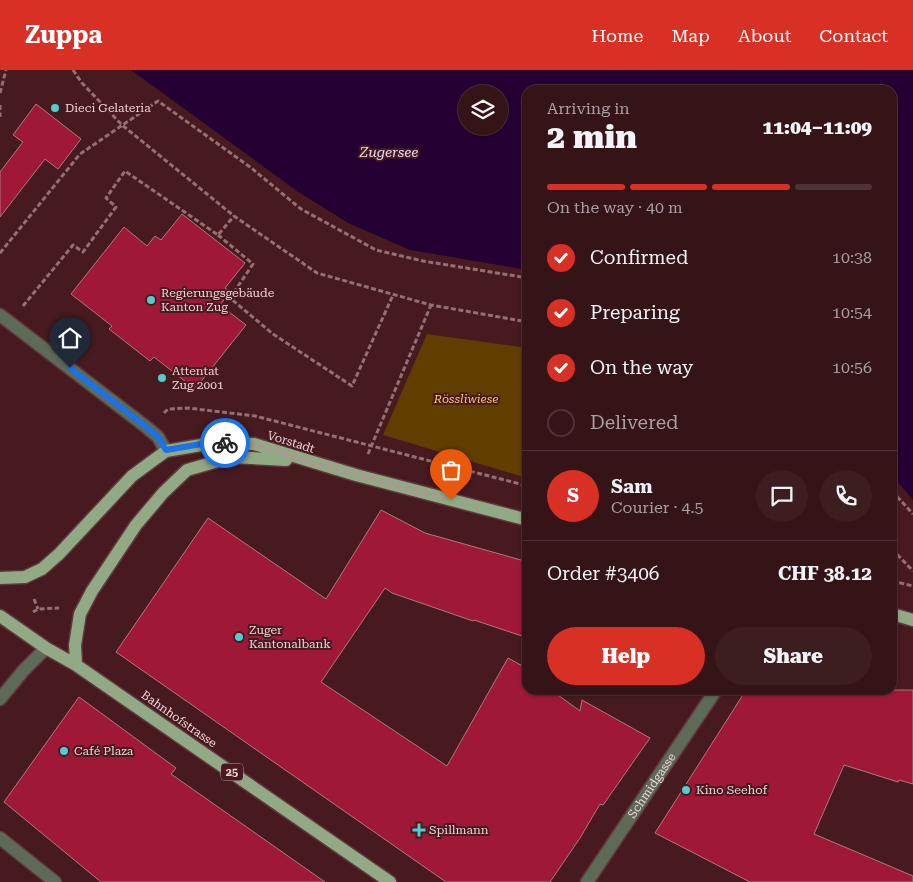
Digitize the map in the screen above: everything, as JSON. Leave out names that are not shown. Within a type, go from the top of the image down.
[{"type":"main road","name":"Vorstadt","points":[[0,578],[25,577],[42,569],[59,554],[132,476],[166,450],[213,442],[254,444],[306,461],[522,518]]},
{"type":"main road","points":[[76,665],[75,645],[80,614],[92,590],[136,526],[163,494],[187,470],[232,457],[306,461]]},
{"type":"main road","points":[[897,615],[913,620]]},
{"type":"main road","name":"Bahnhofstrasse","points":[[0,616],[46,648],[76,665],[390,882]]},
{"type":"street","points":[[5,319],[145,426],[158,437],[166,450]]},
{"type":"street","points":[[0,700],[23,671],[46,648]]},
{"type":"street","name":"Schmidgasse","points":[[587,882],[713,695]]},
{"type":"street","points":[[0,838],[55,882]]},
{"type":"path","points":[[0,93],[6,70]]},
{"type":"path","points":[[73,70],[82,83],[122,125],[234,216],[317,273],[431,305],[522,321]]},
{"type":"path","points":[[0,253],[80,154],[158,101],[250,167],[301,209],[376,250],[423,261],[522,277]]},
{"type":"path","points":[[0,105],[0,117]]},
{"type":"path","points":[[5,319],[73,244],[84,252],[116,207],[106,198],[125,171],[218,235],[253,264],[230,298],[273,334],[352,386],[393,295]]},
{"type":"path","points":[[218,235],[234,216]]},
{"type":"path","points":[[368,455],[431,305]]},
{"type":"path","points":[[145,426],[168,409],[188,408],[254,416],[522,484]]},
{"type":"path","points":[[897,496],[913,514]]},
{"type":"path","points":[[897,554],[913,571]]},
{"type":"path","points":[[897,582],[913,586]]},
{"type":"path","points":[[34,599],[38,609]]},
{"type":"path","points":[[30,614],[38,609],[64,607]]},
{"type":"green space","name":"Rössliwiese","points":[[427,334],[522,347],[522,477],[383,435]]},
{"type":"water","name":"Zugersee","points":[[131,70],[913,70],[913,500],[897,481],[897,85],[522,85],[522,269],[410,250],[348,223],[297,191]]},
{"type":"building","points":[[36,104],[81,139],[58,169],[45,159],[0,217],[0,172],[23,142],[13,135]]},
{"type":"building","name":"Regierungsgebäude Kanton Zug","points":[[182,214],[245,263],[225,288],[230,292],[220,305],[246,325],[195,389],[154,357],[150,361],[109,329],[112,326],[71,294],[124,227],[147,246],[155,236],[161,240]]},
{"type":"building","points":[[381,510],[425,533],[522,560],[522,636],[392,593],[385,588],[321,682],[447,766],[508,658],[522,666],[522,695],[558,695],[580,711],[582,700],[650,738],[603,805],[600,804],[580,838],[550,882],[446,882],[116,652],[208,518],[326,599]]},
{"type":"building","points":[[897,690],[913,690],[913,784],[899,780],[898,782],[844,765],[814,834],[913,876],[913,882],[750,882],[655,833],[743,695],[897,695]]},
{"type":"building","points":[[79,697],[176,768],[171,774],[325,882],[101,882],[4,802]]},
{"type":"way so far","points":[[225,443],[254,444],[306,461],[451,500]]},
{"type":"place","name":"Dieci Gelateria","points":[[55,108]]},
{"type":"place","name":"Regierungsgebäude Kanton Zug","points":[[151,300]]},
{"type":"place","name":"Attentat Zug 2001","points":[[162,378]]},
{"type":"place","name":"Zuger Kantonalbank","points":[[239,637]]},
{"type":"place","name":"Café Plaza","points":[[64,751]]},
{"type":"place","name":"Kino Seehof","points":[[686,790]]},
{"type":"place","name":"Spillmann","points":[[419,830]]},
{"type":"route","points":[[70,368],[158,437],[166,450],[213,442],[225,443]]}]
